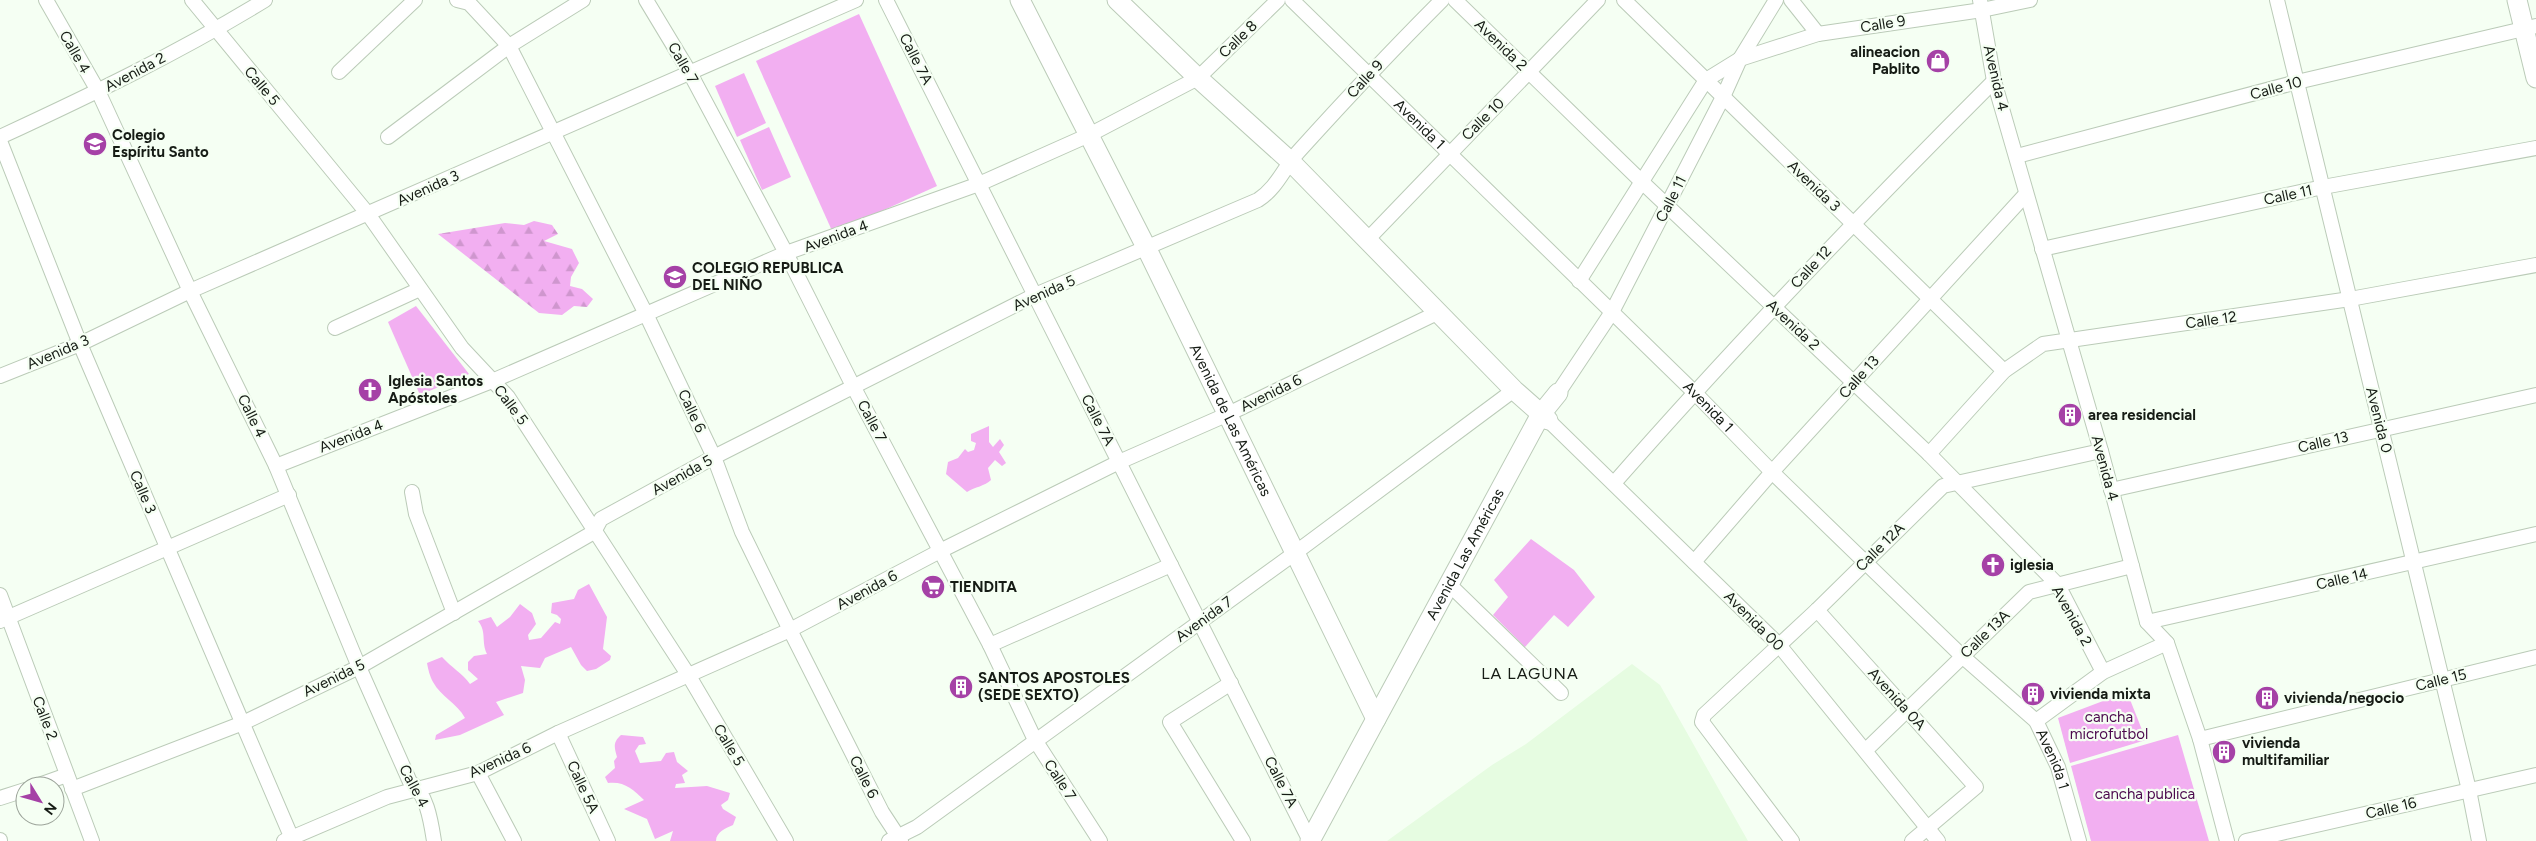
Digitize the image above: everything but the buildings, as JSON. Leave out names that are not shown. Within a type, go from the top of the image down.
[{"type":"main road","name":"Avenida de Las Américas","points":[[1020,0],[1147,249],[1226,415],[1376,719]]},
{"type":"main road","points":[[1116,0],[1198,78],[1290,161],[1514,390],[1545,417]]},
{"type":"main road","points":[[2517,0],[2530,27],[2536,78]]},
{"type":"main road","points":[[1320,841],[1558,393]]},
{"type":"main road","name":"Avenida Las Américas","points":[[1376,719],[1545,417]]},
{"type":"main road","points":[[1310,841],[1376,719]]},
{"type":"street","name":"Calle 4","points":[[46,0],[98,92],[190,291],[276,466],[358,667],[410,782],[418,787],[431,821],[434,841]]},
{"type":"street","name":"Calle 5","points":[[192,0],[368,214],[462,348],[508,397],[689,676],[786,841]]},
{"type":"street","name":"Avenida 2","points":[[0,137],[98,92],[216,30],[265,0]]},
{"type":"street","points":[[338,72],[415,0]]},
{"type":"street","name":"Calle 6","points":[[457,0],[469,2],[510,46],[646,314],[714,457],[742,532],[896,840]]},
{"type":"street","points":[[388,137],[510,46],[583,0]]},
{"type":"street","name":"Calle 7","points":[[646,0],[690,73],[786,253],[853,386],[942,550],[990,645],[1034,740],[1100,841]]},
{"type":"street","name":"Avenida 3","points":[[0,376],[80,344],[190,291],[856,0]]},
{"type":"street","name":"Calle 7A","points":[[886,0],[1310,841]]},
{"type":"street","name":"Calle 8","points":[[1198,78],[1278,0]]},
{"type":"street","name":"Avenida 1","points":[[1292,0],[1450,152],[1579,281],[1694,392],[1772,472],[1962,656],[2036,721],[2058,767],[2079,841]]},
{"type":"street","name":"Calle 9","points":[[1290,161],[1368,75],[1442,0]]},
{"type":"street","name":"Avenida 2","points":[[1455,0],[1642,182],[1929,454],[2058,585],[2102,672]]},
{"type":"street","name":"Calle 10","points":[[1368,239],[1598,0]]},
{"type":"street","name":"Avenida 3","points":[[1624,0],[2004,371]]},
{"type":"street","name":"Calle 11","points":[[1558,393],[1612,312],[1668,206],[1740,59],[1776,0]]},
{"type":"street","points":[[1791,0],[1818,34]]},
{"type":"street","name":"Calle 9","points":[[1740,59],[1818,34],[1981,5],[2030,0]]},
{"type":"street","name":"Avenida 0","points":[[2277,0],[2469,790],[2479,841]]},
{"type":"street","name":"Avenida 4","points":[[1981,5],[1994,81],[2070,341],[2147,622],[2167,643],[2200,739],[2227,841]]},
{"type":"street","name":"Calle 10","points":[[2017,156],[2297,82],[2530,27]]},
{"type":"street","points":[[1579,281],[1706,80],[1740,59]]},
{"type":"street","name":"Avenida 4","points":[[276,466],[492,381],[786,253],[979,184],[1089,135],[1198,78]]},
{"type":"street","name":"Calle 12","points":[[1614,482],[1694,392],[1852,223],[1994,81]]},
{"type":"street","name":"Calle 3","points":[[0,140],[80,344],[243,723],[290,840]]},
{"type":"street","name":"Calle 11","points":[[2042,249],[2322,187],[2536,148]]},
{"type":"street","name":"Avenida 5","points":[[72,789],[243,723],[358,667],[594,532],[602,519],[714,457],[1035,296],[1258,200],[1270,192],[1290,161]]},
{"type":"street","name":"Calle 13","points":[[1694,562],[1772,472],[2026,194]]},
{"type":"street","name":"Calle 12","points":[[1929,454],[2004,371],[2035,347],[2350,299],[2536,265]]},
{"type":"street","points":[[335,328],[420,289]]},
{"type":"street","name":"Avenida 6","points":[[290,840],[387,797],[418,787],[478,773],[558,734],[790,630],[942,550],[1119,462],[1226,415],[1439,312]]},
{"type":"street","name":"Avenida 7","points":[[896,840],[917,827],[1034,740],[1295,553],[1514,390]]},
{"type":"street","name":"Calle 13","points":[[2111,490],[2536,395]]},
{"type":"street","name":"Avenida 00","points":[[1545,417],[1614,482],[1779,645],[1938,841]]},
{"type":"street","name":"Calle 12A","points":[[1792,841],[1702,722],[1707,711],[1817,610],[1936,490],[1943,486],[2101,451]]},
{"type":"street","points":[[412,492],[416,514],[454,613]]},
{"type":"street","points":[[4,620],[289,495]]},
{"type":"street","name":"Calle 14","points":[[2147,622],[2536,534]]},
{"type":"street","points":[[990,645],[1171,565]]},
{"type":"street","name":"Calle 13A","points":[[1866,750],[2029,592],[2132,566]]},
{"type":"street","points":[[1455,590],[1561,693]]},
{"type":"street","name":"Calle 2","points":[[0,595],[4,620],[92,841]]},
{"type":"street","name":"Avenida 0A","points":[[1817,610],[1976,787],[1927,828]]},
{"type":"street","points":[[2036,721],[2102,672],[2167,643]]},
{"type":"street","name":"Calle 15","points":[[2200,739],[2536,657]]},
{"type":"street","points":[[1231,683],[1170,722],[1242,841]]},
{"type":"street","name":"Calle 5A","points":[[558,734],[608,841]]},
{"type":"street","points":[[478,773],[514,841]]},
{"type":"street","name":"Calle 16","points":[[2246,841],[2536,775]]},
{"type":"street","points":[[0,798],[15,793]]},
{"type":"street","points":[[1912,841],[1927,828]]},
{"type":"shaded area","points":[[1632,664],[1660,685],[1748,841],[1387,841],[1492,765],[1526,744]]},
{"type":"green space","points":[[859,14],[937,186],[833,233],[756,61]]},
{"type":"green space","points":[[744,73],[766,123],[737,137],[715,86]]},
{"type":"green space","points":[[769,127],[791,177],[762,190],[740,140]]},
{"type":"green space","points":[[534,221],[552,225],[558,234],[544,241],[572,249],[579,263],[571,277],[570,286],[582,289],[593,299],[587,307],[574,306],[562,315],[539,313],[438,234],[505,223],[524,225]]},
{"type":"green space","points":[[416,306],[469,374],[420,395],[388,322]]},
{"type":"green space","points":[[989,426],[989,442],[993,447],[1000,439],[1004,445],[999,452],[1006,463],[1002,466],[995,460],[988,468],[991,480],[967,492],[946,474],[948,462],[958,458],[965,449],[968,452],[974,450],[976,443],[971,441],[971,434]]},
{"type":"green space","points":[[1531,539],[1574,570],[1595,597],[1568,627],[1554,615],[1525,647],[1493,615],[1508,597],[1494,580]]},
{"type":"green space","points":[[589,584],[607,617],[603,649],[611,656],[610,660],[596,669],[587,671],[581,665],[571,647],[545,658],[540,668],[521,666],[525,680],[523,693],[496,702],[504,715],[460,735],[435,740],[436,735],[465,718],[458,708],[436,687],[431,678],[427,663],[442,657],[470,684],[478,679],[468,670],[468,662],[474,656],[487,654],[481,625],[478,621],[491,617],[497,627],[510,617],[520,604],[532,613],[536,624],[528,635],[529,640],[541,638],[555,622],[560,624],[561,619],[551,613],[552,603],[574,599],[578,590]]},
{"type":"green space","name":"cancha microfutbol","points":[[2127,692],[2146,740],[2070,763],[2058,718]]},
{"type":"green space","points":[[621,735],[643,737],[646,744],[639,745],[635,751],[640,763],[661,761],[666,753],[674,752],[677,762],[688,771],[682,775],[685,783],[676,784],[675,788],[707,786],[730,793],[728,800],[721,805],[723,809],[736,817],[733,825],[720,833],[716,841],[670,841],[673,831],[655,839],[647,819],[624,809],[644,800],[636,792],[624,785],[608,783],[605,777],[615,768],[614,761],[617,757],[615,745]]},
{"type":"green space","name":"cancha publica","points":[[2178,735],[2209,841],[2091,841],[2071,766]]},
{"type":"place","name":"alineacion Pablito","points":[[1938,61]]},
{"type":"place","name":"Colegio Espíritu Santo","points":[[95,144]]},
{"type":"place","name":"COLEGIO REPUBLICA DEL NIÑO","points":[[675,277]]},
{"type":"place","name":"Iglesia Santos Apóstoles","points":[[370,390]]},
{"type":"place","name":"area residencial","points":[[2070,415]]},
{"type":"place","name":"iglesia","points":[[1993,565]]},
{"type":"place","name":"TIENDITA","points":[[933,587]]},
{"type":"place","name":"SANTOS APOSTOLES (SEDE SEXTO)","points":[[961,687]]},
{"type":"place","name":"vivienda mixta","points":[[2033,694]]},
{"type":"place","name":"vivienda/negocio","points":[[2267,698]]},
{"type":"place","name":"vivienda multifamiliar","points":[[2224,752]]},
{"type":"district","name":"LA LAGUNA","points":[[1530,673]]}]
